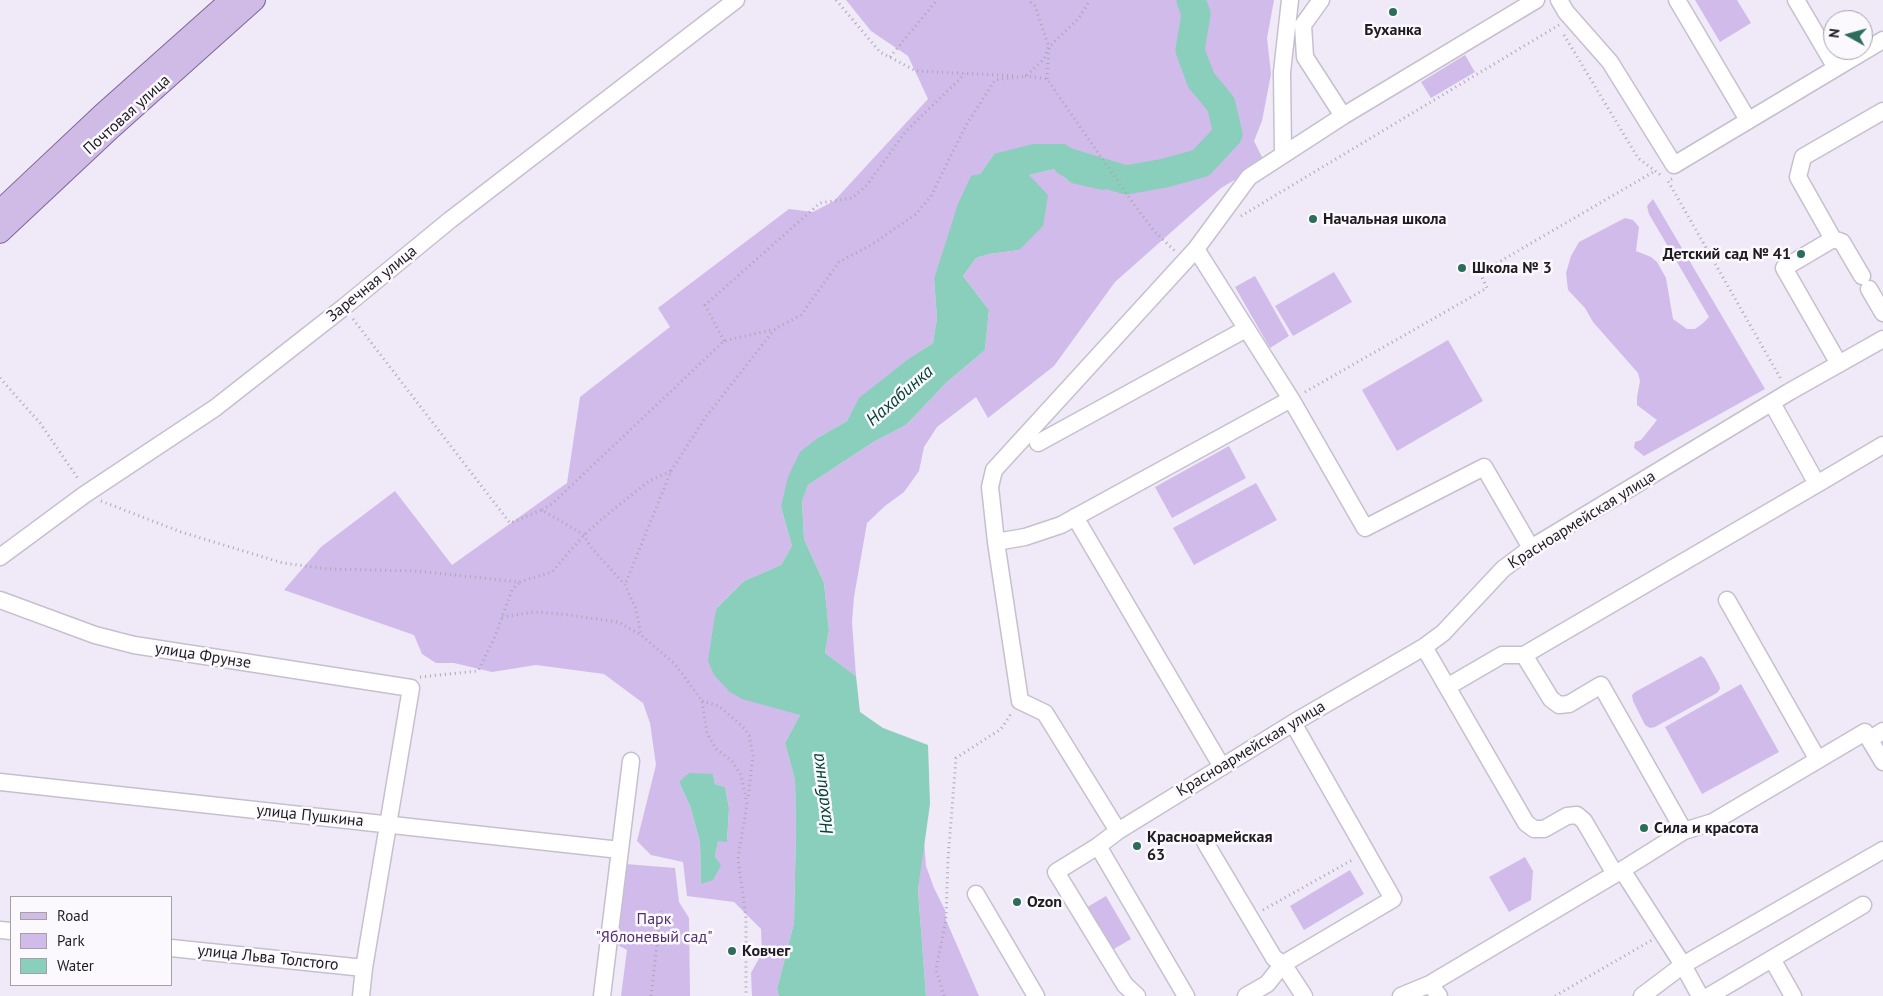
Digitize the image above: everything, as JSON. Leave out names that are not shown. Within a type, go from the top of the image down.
[{"type":"main road","name":"Почтовая улица","points":[[0,210],[102,114],[230,0]]},
{"type":"main road","name":"Почтовая улица","points":[[0,233],[112,128],[255,0]]},
{"type":"street","name":"Заречная улица","points":[[0,557],[84,495],[215,408],[344,307],[450,220],[736,0]]},
{"type":"street","points":[[1283,155],[1282,72],[1290,0]]},
{"type":"street","points":[[1321,0],[1303,25],[1305,57],[1343,116]]},
{"type":"street","points":[[1118,831],[1045,713],[1020,701],[996,542],[990,487],[994,470],[1196,249],[1249,177],[1343,116],[1536,0]]},
{"type":"street","points":[[1677,0],[1748,120]]},
{"type":"street","points":[[1796,0],[1836,68]]},
{"type":"street","points":[[1562,6],[1610,62],[1674,165],[1883,40]]},
{"type":"street","points":[[1883,111],[1803,156],[1798,178],[1833,239],[1842,242],[1883,313]]},
{"type":"street","points":[[1833,239],[1784,268],[1839,364]]},
{"type":"street","points":[[1196,249],[1291,399],[1365,528],[1484,467],[1531,548]]},
{"type":"street","points":[[1038,443],[1246,329]]},
{"type":"street","name":"Красноармейская улица","points":[[1137,996],[1125,985],[1056,872],[1118,831],[1293,723],[1424,648],[1443,633],[1503,569],[1531,548],[1789,392],[1883,339]]},
{"type":"street","points":[[996,542],[1026,537],[1061,525],[1291,399]]},
{"type":"street","points":[[1772,403],[1817,484]]},
{"type":"street","points":[[1447,687],[1502,655],[1524,655],[1883,445]]},
{"type":"street","points":[[1075,516],[1222,767]]},
{"type":"street","name":"улица Фрунзе","points":[[0,600],[95,635],[134,645],[411,688]]},
{"type":"street","points":[[1728,600],[1818,760]]},
{"type":"street","points":[[1424,648],[1526,824],[1534,830],[1544,829],[1567,816],[1577,815],[1584,820],[1618,872],[1663,934],[1700,996]]},
{"type":"street","points":[[1524,655],[1551,699],[1559,705],[1569,704],[1601,685],[1684,831]]},
{"type":"street","points":[[361,996],[364,968],[411,688]]},
{"type":"street","points":[[1246,996],[1267,984],[1283,964],[1393,899],[1293,723]]},
{"type":"street","points":[[1402,996],[1435,990],[1684,831],[1713,822],[1865,732],[1876,735],[1883,762]]},
{"type":"street","points":[[602,996],[631,761]]},
{"type":"street","name":"улица Пушкина","points":[[0,782],[620,850]]},
{"type":"street","points":[[1205,842],[1274,958],[1283,964],[1304,996]]},
{"type":"street","points":[[1098,846],[1186,996]]},
{"type":"street","points":[[1642,996],[1683,966],[1883,850]]},
{"type":"street","points":[[976,894],[1036,996]]},
{"type":"street","points":[[1709,996],[1863,906]]},
{"type":"street","name":"улица Льва Толстого","points":[[172,948],[364,968]]},
{"type":"street","points":[[1772,959],[1790,995]]},
{"type":"path","points":[[836,0],[880,52],[916,71],[1026,76],[1047,79]]},
{"type":"path","points":[[890,57],[936,0]]},
{"type":"path","points":[[1028,0],[1035,6],[1049,47],[1047,79],[1135,206],[1173,249]]},
{"type":"path","points":[[344,307],[510,523],[542,510],[553,504],[724,340],[774,329],[802,315],[839,262],[871,245],[916,214],[931,196],[965,127],[995,80],[1026,76],[1044,59],[1049,47],[1079,18],[1090,0]]},
{"type":"path","points":[[1234,221],[1558,26],[1562,6]]},
{"type":"path","points":[[1563,34],[1638,158],[1668,181],[1789,392]]},
{"type":"path","points":[[724,340],[705,305],[820,204],[852,198],[866,185],[906,131],[966,73]]},
{"type":"path","points":[[1291,399],[1487,288],[1480,273],[1655,171]]},
{"type":"path","points":[[1668,181],[1676,176]]},
{"type":"path","points":[[625,585],[671,471],[705,418],[774,329]]},
{"type":"path","points":[[0,378],[40,423],[77,477],[84,495],[181,532],[283,563],[328,569],[417,571],[519,582],[552,572],[584,535],[649,481],[671,471]]},
{"type":"path","points":[[542,510],[584,535],[590,546],[625,585],[636,609],[641,635]]},
{"type":"path","points":[[411,688],[419,677],[478,671],[494,639],[512,590],[519,582]]},
{"type":"path","points":[[502,617],[535,612],[561,614],[618,622],[641,635],[675,664],[702,701],[707,733],[716,749],[732,761],[741,775],[747,804]]},
{"type":"path","points":[[702,701],[719,706],[745,729],[749,736],[753,755],[738,859],[746,918],[746,996]]},
{"type":"path","points":[[944,996],[936,969],[946,920],[948,859],[956,758],[1000,729],[1020,701]]},
{"type":"path","points":[[1250,917],[1366,852]]},
{"type":"path","points":[[651,996],[661,911]]},
{"type":"path","points":[[1555,996],[1663,934]]},
{"type":"green space","points":[[846,0],[1274,0],[1267,38],[1271,74],[1262,121],[1254,141],[1263,159],[1243,175],[1221,188],[1115,282],[1054,366],[988,418],[976,397],[937,427],[924,447],[919,471],[904,492],[867,523],[854,597],[852,622],[856,676],[825,653],[829,630],[824,583],[804,539],[802,500],[808,485],[875,441],[906,425],[946,383],[985,350],[989,310],[963,276],[976,258],[989,254],[1019,250],[1029,175],[1055,169],[1071,183],[1098,165],[994,154],[980,174],[934,279],[937,318],[933,343],[908,359],[860,398],[847,421],[819,437],[781,507],[792,546],[781,565],[744,581],[716,609],[714,628],[792,711],[800,715],[785,743],[795,780],[794,923],[777,989],[779,996],[752,996],[751,973],[762,953],[761,929],[734,902],[687,896],[683,862],[651,855],[637,841],[656,765],[650,723],[643,703],[604,674],[536,665],[492,672],[454,663],[436,663],[422,654],[414,635],[284,590],[321,547],[395,491],[452,565],[567,483],[580,397],[670,327],[658,308],[789,209],[813,212],[834,201],[928,99],[908,56],[871,31]],"holes":[[[706,774],[713,774],[715,784],[725,787],[729,808],[727,841],[718,841],[715,857],[701,884],[700,842],[690,806],[679,782]]]},
{"type":"green space","points":[[1695,0],[1737,0],[1751,23],[1720,42]]},
{"type":"green space","points":[[1465,55],[1475,72],[1431,98],[1421,82]]},
{"type":"green space","points":[[1653,199],[1765,389],[1644,456],[1634,448],[1635,442],[1641,440],[1657,420],[1637,405],[1640,381],[1638,373],[1593,322],[1585,308],[1568,290],[1566,273],[1571,256],[1579,242],[1625,218],[1633,220],[1639,227],[1636,251],[1651,257],[1657,262],[1666,278],[1673,319],[1687,329],[1695,329],[1702,324],[1709,317],[1649,214],[1647,206]]},
{"type":"green space","points":[[1334,272],[1352,302],[1293,336],[1275,306]]},
{"type":"green space","points":[[1255,276],[1289,336],[1270,348],[1235,287]]},
{"type":"green space","points":[[1448,340],[1483,401],[1397,451],[1362,390]]},
{"type":"green space","points":[[1229,446],[1246,478],[1172,518],[1155,487]]},
{"type":"green space","points":[[1256,483],[1277,520],[1194,565],[1173,528]]},
{"type":"green space","points":[[1701,656],[1705,659],[1719,684],[1720,689],[1717,693],[1655,727],[1650,728],[1645,725],[1632,695]]},
{"type":"green space","points":[[1741,684],[1779,752],[1702,794],[1665,727]]},
{"type":"green space","points":[[924,841],[926,866],[945,910],[946,920],[979,996],[926,996],[918,890]]},
{"type":"green space","points":[[1525,857],[1533,871],[1531,900],[1509,912],[1489,877]]},
{"type":"green space","name":"Парк \"Яблоневый сад\"","points":[[626,864],[675,868],[679,902],[689,918],[690,996],[621,996],[627,950],[614,943]]},
{"type":"green space","points":[[1350,870],[1364,894],[1304,930],[1290,906]]},
{"type":"green space","points":[[1106,896],[1131,939],[1109,952],[1084,909]]},
{"type":"water","points":[[1033,144],[1065,144],[1098,165],[1114,187],[1103,190],[1071,183],[1055,169],[1029,175],[1048,195],[1043,226],[1019,250],[989,254],[976,258],[963,276],[989,310],[985,350],[946,383],[906,425],[875,441],[808,485],[802,501],[804,539],[824,583],[829,630],[825,653],[856,676],[860,712],[883,728],[928,745],[930,804],[918,890],[926,996],[779,996],[777,989],[794,923],[795,780],[785,743],[800,715],[742,699],[730,692],[714,675],[708,661],[716,609],[744,581],[781,565],[792,546],[781,507],[788,477],[800,452],[819,437],[847,421],[859,398],[908,359],[933,343],[937,318],[934,279],[958,204],[971,176],[980,174],[994,154]]},
{"type":"water","points":[[689,773],[713,774],[715,784],[725,787],[729,808],[727,842],[718,841],[715,857],[721,865],[713,880],[701,884],[700,842],[690,806],[679,782]]},
{"type":"waterway","name":"Нахабинка","points":[[1067,162],[1126,180],[1165,173],[1201,163],[1228,134],[1221,104],[1201,80],[1190,50],[1196,14],[1191,0]]},
{"type":"place","name":"Буханка","points":[[1393,12]]},
{"type":"place","name":"Начальная школа","points":[[1313,219]]},
{"type":"place","name":"Детский сад № 41","points":[[1801,254]]},
{"type":"place","name":"Школа № 3","points":[[1462,268]]},
{"type":"place","name":"Сила и красота","points":[[1644,828]]},
{"type":"place","name":"Красноармейская 63","points":[[1137,846]]},
{"type":"place","name":"Ozon","points":[[1017,902]]},
{"type":"place","name":"Ковчег","points":[[732,951]]}]
